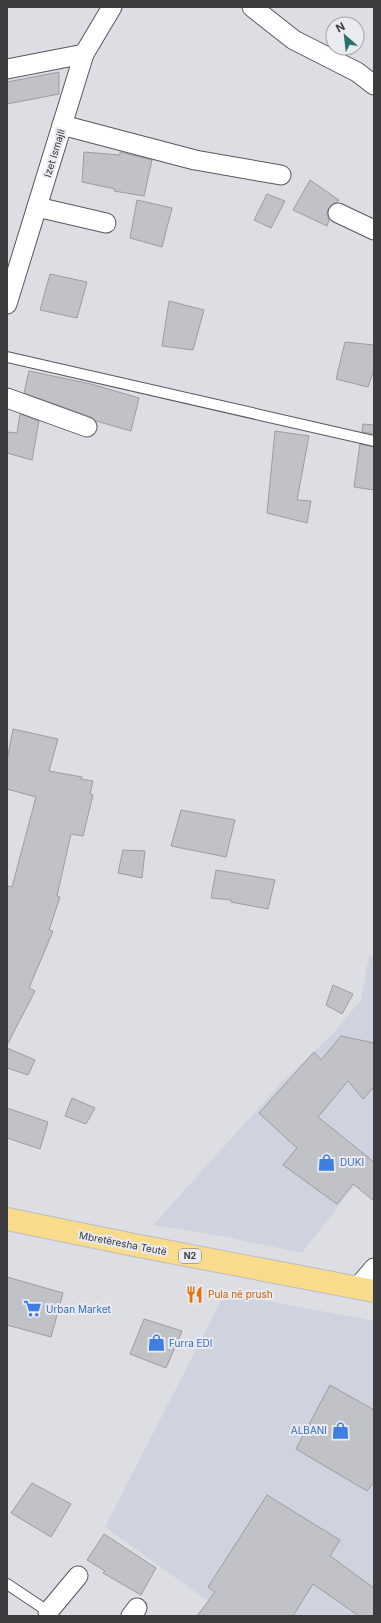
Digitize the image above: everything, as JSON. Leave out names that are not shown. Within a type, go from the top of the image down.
[{"type":"main road","name":"Mbretëresha Teutë","points":[[7,1219],[366,1290]]},
{"type":"street","name":"Izet Ismajli","points":[[7,304],[84,54],[112,7]]},
{"type":"street","points":[[252,7],[294,40],[357,72],[374,86]]},
{"type":"street","points":[[7,69],[84,54]]},
{"type":"street","points":[[62,125],[195,160],[281,175]]},
{"type":"street","points":[[37,207],[106,223]]},
{"type":"street","points":[[338,214],[374,230]]},
{"type":"street","points":[[7,398],[87,427]]},
{"type":"street","name":"Mbretëresha Teutë","points":[[366,1290],[374,1268]]},
{"type":"street","points":[[51,1614],[78,1576]]},
{"type":"lane","points":[[7,357],[374,441]]},
{"type":"lane","points":[[7,1584],[51,1614]]},
{"type":"shaded area","points":[[369,956],[374,957],[374,1161],[302,1253],[222,1236],[153,1225],[283,1081],[332,1035],[361,1000]]},
{"type":"shaded area","points":[[225,1293],[374,1321],[374,1616],[229,1616],[105,1527]]},
{"type":"building","points":[[59,72],[59,94],[7,104],[7,82]]},
{"type":"building","points":[[84,152],[120,155],[120,152],[152,160],[144,196],[114,191],[115,189],[82,182]]},
{"type":"building","points":[[310,180],[339,200],[328,209],[327,214],[329,220],[327,226],[293,210]]},
{"type":"building","points":[[267,194],[285,201],[271,228],[254,220]]},
{"type":"building","points":[[137,200],[172,208],[162,247],[130,238]]},
{"type":"building","points":[[50,274],[87,282],[77,318],[40,310]]},
{"type":"building","points":[[169,301],[204,310],[193,350],[162,346]]},
{"type":"building","points":[[345,342],[374,345],[374,369],[368,387],[336,379]]},
{"type":"building","points":[[29,371],[91,384],[139,398],[131,431],[96,421],[91,417],[24,393]]},
{"type":"building","points":[[20,414],[39,421],[32,460],[7,453],[7,432],[17,433]]},
{"type":"building","points":[[363,424],[374,425],[374,434],[362,432]]},
{"type":"building","points":[[275,431],[309,436],[297,500],[311,501],[307,523],[267,513]]},
{"type":"building","points":[[360,444],[374,447],[374,490],[354,487]]},
{"type":"building","points":[[13,729],[58,739],[49,771],[82,777],[81,779],[93,781],[90,794],[93,795],[83,836],[71,834],[57,896],[60,897],[49,930],[53,931],[29,988],[35,991],[7,1045],[7,886],[12,887],[36,797],[7,789],[7,760]]},
{"type":"building","points":[[181,810],[235,820],[226,857],[171,846]]},
{"type":"building","points":[[123,850],[145,851],[142,878],[118,873]]},
{"type":"building","points":[[216,870],[275,880],[268,909],[231,902],[231,900],[211,898]]},
{"type":"building","points":[[333,985],[353,994],[342,1014],[326,1005]]},
{"type":"building","points":[[341,1036],[374,1043],[374,1087],[363,1099],[348,1081],[318,1117],[374,1162],[374,1201],[353,1184],[337,1204],[283,1165],[297,1148],[259,1113],[314,1052],[321,1060]]},
{"type":"building","points":[[7,1048],[35,1060],[28,1075],[7,1068]]},
{"type":"building","points":[[72,1098],[95,1108],[86,1124],[65,1116]]},
{"type":"building","points":[[7,1108],[48,1122],[40,1149],[7,1138]]},
{"type":"building","name":"Urban Market","points":[[7,1277],[63,1293],[51,1337],[7,1325]]},
{"type":"building","name":"Furra EDI","points":[[144,1319],[182,1331],[166,1368],[130,1354]]},
{"type":"building","name":"ALBANI","points":[[330,1385],[374,1410],[374,1482],[367,1491],[296,1449]]},
{"type":"building","points":[[32,1483],[71,1504],[51,1537],[11,1513]]},
{"type":"building","points":[[267,1495],[340,1540],[330,1556],[374,1588],[374,1616],[359,1616],[313,1584],[293,1616],[197,1616],[215,1592],[208,1587]]},
{"type":"building","points":[[104,1534],[156,1568],[141,1595],[103,1573],[105,1571],[87,1560]]},
{"type":"place","name":"DUKI","points":[[327,1162]]},
{"type":"place","name":"Pula në prush","points":[[195,1294]]},
{"type":"place","name":"Urban Market","points":[[33,1309]]},
{"type":"place","name":"Furra EDI","points":[[156,1343]]},
{"type":"place","name":"ALBANI","points":[[340,1430]]}]
